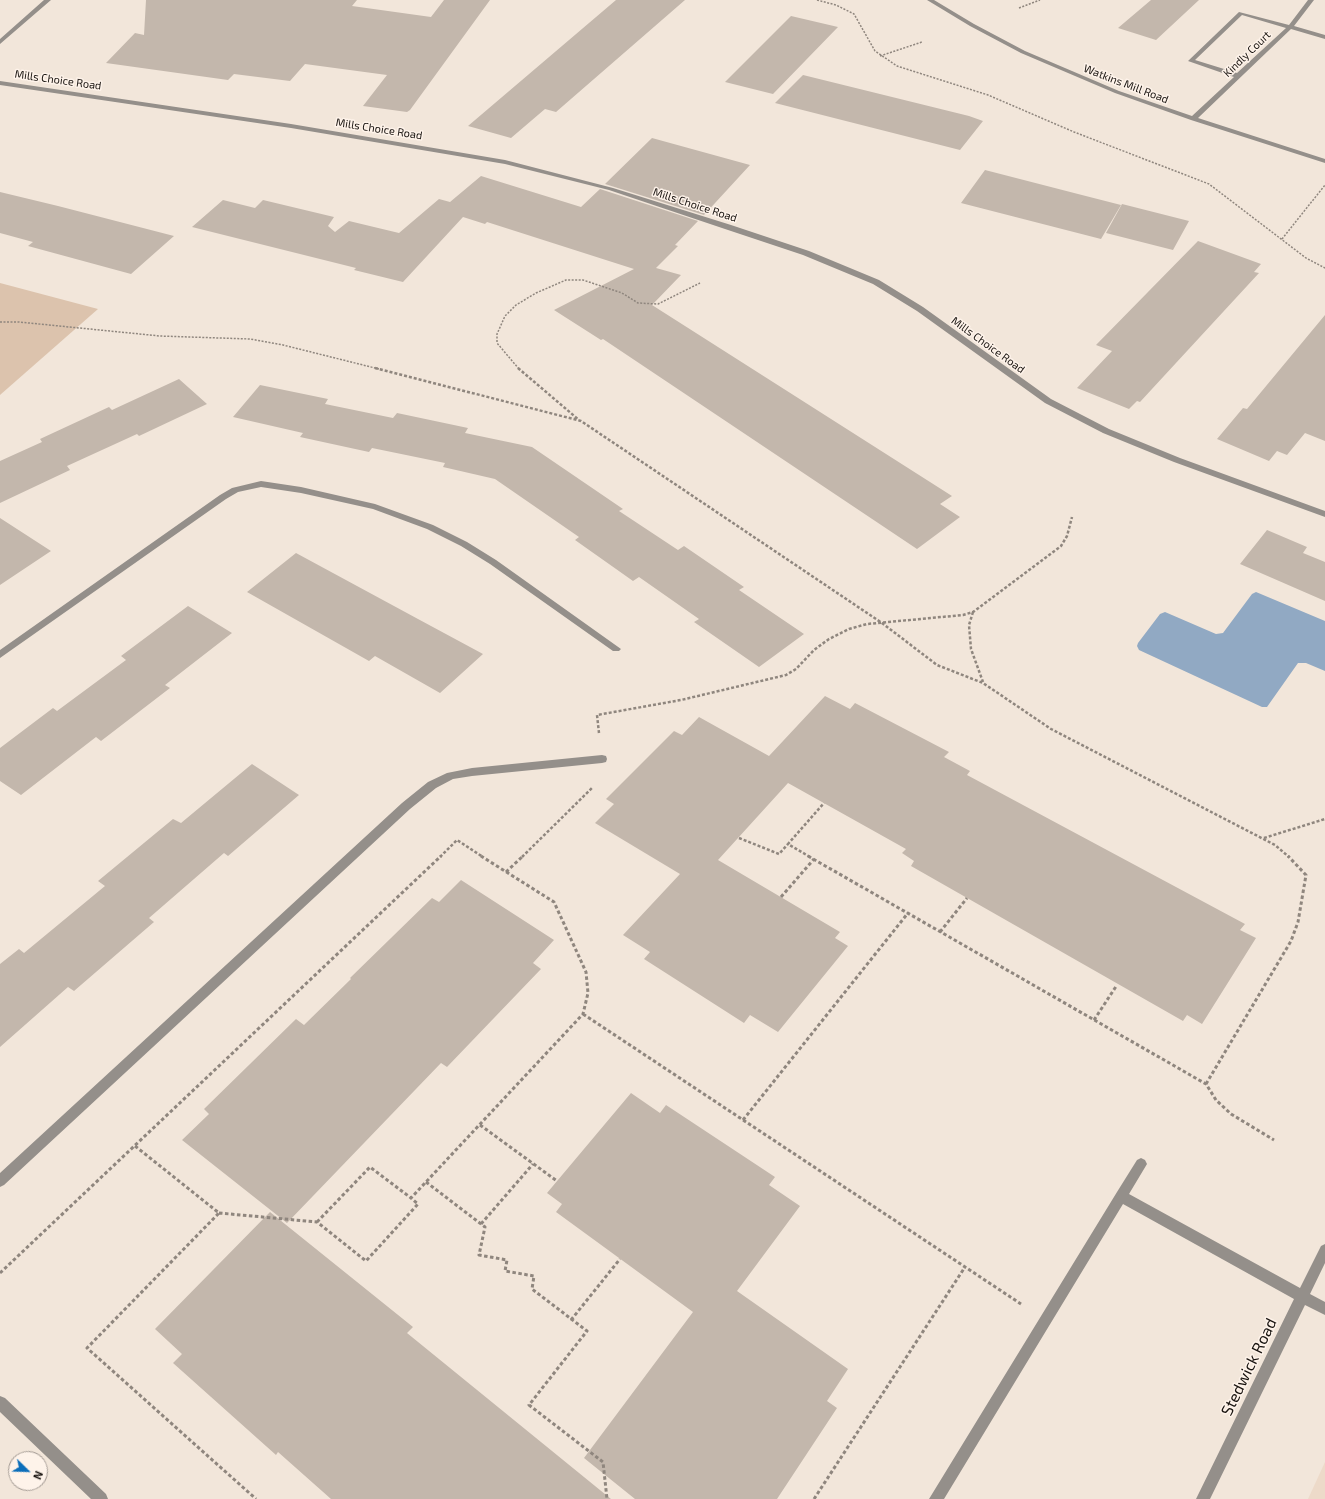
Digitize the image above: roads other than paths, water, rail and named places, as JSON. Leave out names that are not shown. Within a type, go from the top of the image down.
[{"type":"street","points":[[0,42],[48,0]]},
{"type":"street","name":"Watkins Mill Road","points":[[930,0],[972,25],[1066,72],[1193,120],[1325,161]]},
{"type":"street","name":"Kindly Court","points":[[1193,120],[1290,27],[1311,0]]},
{"type":"street","points":[[1239,76],[1191,62],[1241,13],[1325,36]]},
{"type":"street","name":"Mills Choice Road","points":[[0,83],[291,126],[506,162],[611,189],[748,233],[831,262],[890,290],[920,309],[1028,388],[1070,414],[1106,431],[1177,460],[1325,514]]},
{"type":"street","points":[[0,655],[223,497],[235,490],[261,484],[294,489],[356,502],[399,515],[430,527],[464,544],[493,562],[616,649]]},
{"type":"street","points":[[0,1181],[423,792],[451,776],[472,772],[602,759]]},
{"type":"street","points":[[936,1499],[1141,1164]]},
{"type":"street","points":[[1122,1196],[1325,1309]]},
{"type":"street","name":"Stedwick Road","points":[[1203,1499],[1325,1250]]},
{"type":"street","points":[[0,1403],[101,1499]]},
{"type":"water","points":[[1256,592],[1325,621],[1325,671],[1306,663],[1298,663],[1267,707],[1262,707],[1139,650],[1137,646],[1160,614],[1165,612],[1216,634],[1223,633],[1252,594]]}]
